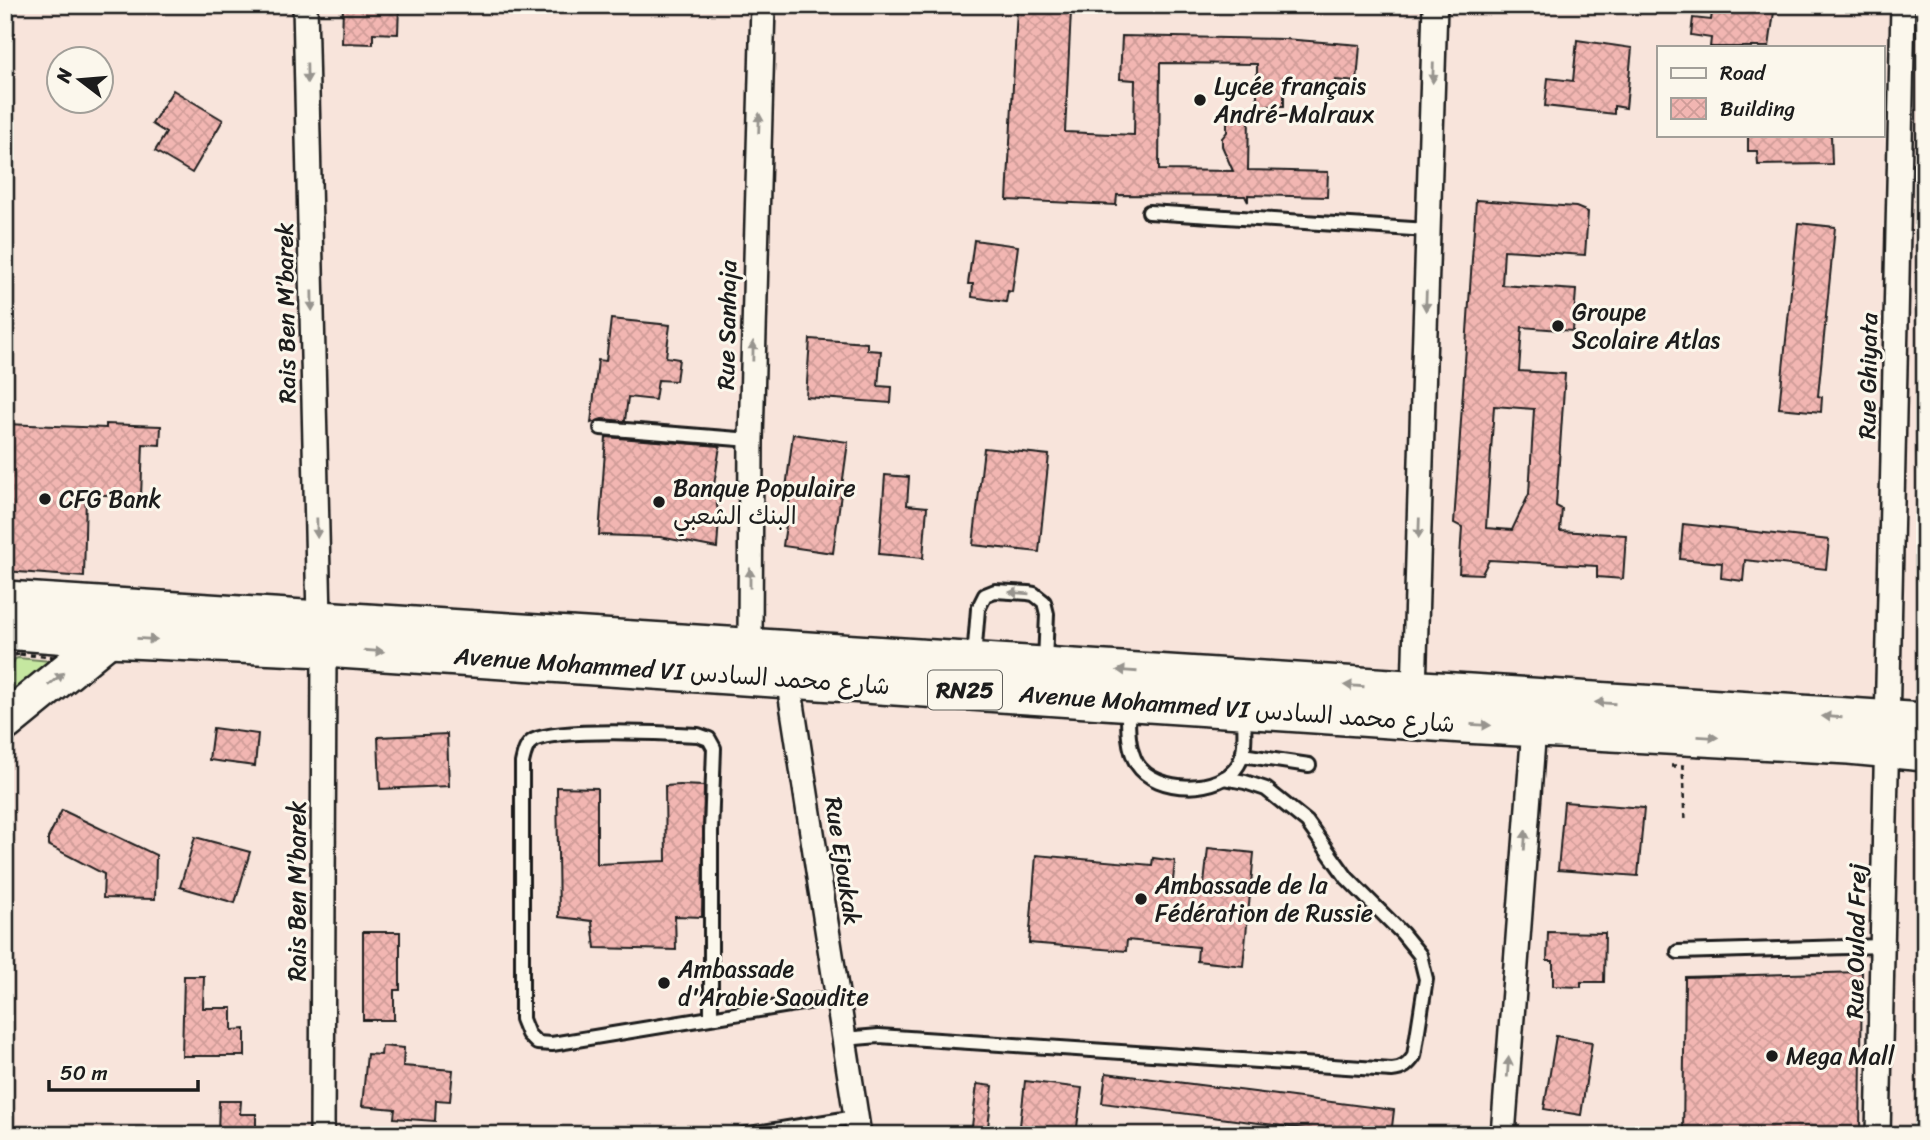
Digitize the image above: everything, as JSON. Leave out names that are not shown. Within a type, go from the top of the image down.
[{"type":"main road","name":"Avenue Mohammed VI شارع محمد السادس","points":[[5,600],[321,634],[788,678],[1534,728],[1886,734],[1925,722]]},
{"type":"main road","name":"Avenue Mohammed VI شارع محمد السادس","points":[[5,630],[108,638],[321,634],[750,647],[974,661],[1414,690],[1886,734],[1925,752]]},
{"type":"main road","points":[[5,722],[108,638]]},
{"type":"street","name":"Rais Ben M’barek","points":[[305,5],[321,634],[322,1135]]},
{"type":"street","name":"Rue Sanhaja","points":[[750,647],[751,440],[763,5]]},
{"type":"street","points":[[1414,690],[1435,5]]},
{"type":"street","name":"Rue Ghiyata","points":[[1886,734],[1903,5]]},
{"type":"street","name":"Rue Ejoukak","points":[[788,678],[858,1126]]},
{"type":"street","points":[[1503,1135],[1534,728]]},
{"type":"street","name":"Rue Oulad Frej","points":[[1878,1135],[1886,734]]},
{"type":"lane","points":[[1149,212],[1428,230]]},
{"type":"lane","points":[[601,428],[751,440]]},
{"type":"lane","points":[[974,661],[979,604],[985,595],[1000,591],[1034,594],[1044,602],[1047,614],[1045,666]]},
{"type":"lane","points":[[1127,701],[1129,739],[1137,763],[1148,776],[1162,784],[1182,787],[1200,786],[1224,778],[1237,767],[1242,755],[1244,709]]},
{"type":"lane","points":[[711,1017],[714,748],[709,739],[687,734],[607,734],[549,736],[532,741],[524,750],[522,763],[522,1019],[528,1034],[537,1043],[552,1044],[838,997]]},
{"type":"lane","points":[[1242,755],[1310,765]]},
{"type":"lane","points":[[844,1039],[879,1036],[1392,1070],[1408,1065],[1414,1056],[1426,979],[1420,955],[1347,878],[1307,822],[1266,789],[1224,778]]},
{"type":"lane","points":[[1678,952],[1882,946]]},
{"type":"lane","points":[[743,1135],[858,1126]]},
{"type":"path","points":[[1669,765],[1683,766],[1685,823]]},
{"type":"green space","points":[[15,659],[51,661],[12,694],[12,665]]},
{"type":"building","points":[[343,5],[399,5],[398,34],[373,33],[373,44],[342,43]]},
{"type":"building","points":[[1713,5],[1775,5],[1769,46],[1710,46],[1711,38],[1691,35],[1693,18],[1711,20]]},
{"type":"building","points":[[1017,9],[1071,11],[1065,132],[1134,135],[1135,80],[1120,79],[1122,36],[1284,39],[1360,45],[1357,82],[1336,80],[1335,87],[1284,85],[1284,106],[1257,106],[1257,64],[1160,63],[1159,170],[1233,171],[1222,146],[1222,138],[1227,132],[1227,117],[1249,117],[1248,170],[1328,172],[1327,197],[1248,195],[1248,202],[1245,196],[1117,195],[1116,205],[1007,200]]},
{"type":"building","points":[[1577,40],[1632,48],[1626,108],[1614,106],[1614,114],[1545,106],[1548,78],[1573,81]]},
{"type":"building","points":[[173,90],[223,120],[192,173],[155,151],[166,133],[152,124]]},
{"type":"building","points":[[1748,136],[1831,136],[1832,164],[1758,165],[1757,151],[1748,151]]},
{"type":"building","points":[[1476,200],[1576,207],[1588,212],[1585,255],[1504,250],[1502,285],[1576,290],[1573,331],[1522,327],[1519,371],[1565,374],[1556,506],[1562,509],[1560,531],[1626,535],[1623,579],[1597,577],[1597,566],[1489,560],[1482,574],[1459,573],[1462,527],[1454,523]],"holes":[[[1494,406],[1534,409],[1529,494],[1512,530],[1486,528]]]},
{"type":"building","points":[[1798,223],[1835,227],[1818,396],[1822,397],[1821,412],[1779,408]]},
{"type":"building","points":[[974,240],[1018,246],[1012,292],[1008,291],[1006,302],[972,297],[973,284],[968,284]]},
{"type":"building","points":[[611,319],[670,325],[666,357],[679,359],[676,381],[658,380],[655,400],[628,397],[625,421],[602,419],[591,423],[598,360],[606,361]]},
{"type":"building","points":[[810,339],[867,343],[867,350],[881,351],[878,386],[892,387],[891,403],[806,397]]},
{"type":"building","name":"CFG Bank","points":[[5,424],[106,428],[106,424],[161,426],[160,445],[143,444],[141,497],[86,494],[84,577],[5,571]]},
{"type":"building","points":[[793,434],[848,442],[833,553],[783,546],[790,497],[785,496]]},
{"type":"building","name":"Banque Populaire البنك الشعبي","points":[[606,437],[720,446],[714,485],[719,518],[717,548],[660,537],[599,535]]},
{"type":"building","points":[[984,448],[1049,455],[1039,552],[973,545]]},
{"type":"building","points":[[885,475],[909,477],[907,505],[927,507],[923,558],[879,554]]},
{"type":"building","points":[[1683,524],[1829,540],[1826,569],[1745,560],[1743,581],[1721,578],[1722,563],[1680,559]]},
{"type":"building","points":[[213,728],[258,734],[255,766],[209,760]]},
{"type":"building","points":[[447,734],[449,786],[380,789],[378,737]]},
{"type":"building","points":[[665,786],[704,786],[702,917],[675,916],[676,950],[595,948],[592,921],[559,917],[557,787],[597,788],[597,864],[666,861]]},
{"type":"building","points":[[1564,802],[1644,808],[1638,876],[1558,870]]},
{"type":"building","points":[[62,810],[156,855],[155,899],[103,898],[104,874],[48,845],[48,838]]},
{"type":"building","points":[[195,837],[250,852],[235,903],[180,887]]},
{"type":"building","points":[[1208,848],[1254,853],[1243,966],[1197,961],[1198,947],[1127,940],[1126,951],[1029,943],[1036,855],[1152,865],[1153,858],[1175,861],[1172,890],[1203,893]]},
{"type":"building","points":[[363,932],[400,932],[400,990],[394,990],[394,1020],[363,1020]]},
{"type":"building","points":[[1548,932],[1605,933],[1604,982],[1581,982],[1581,987],[1553,986],[1553,961],[1547,961]]},
{"type":"building","name":"Mega Mall","points":[[1862,972],[1860,1135],[1683,1135],[1685,977]]},
{"type":"building","points":[[184,976],[204,976],[203,1008],[232,1008],[232,1030],[245,1029],[245,1056],[182,1056]]},
{"type":"building","points":[[1556,1036],[1592,1042],[1581,1115],[1544,1109]]},
{"type":"building","points":[[382,1046],[404,1048],[403,1066],[453,1070],[450,1101],[436,1100],[435,1121],[394,1118],[395,1109],[362,1106],[367,1054],[381,1055]]},
{"type":"building","points":[[1106,1073],[1394,1110],[1391,1135],[1352,1135],[1102,1103]]},
{"type":"building","points":[[1025,1081],[1082,1088],[1076,1135],[1019,1135]]},
{"type":"building","points":[[977,1084],[993,1086],[987,1135],[971,1135]]},
{"type":"building","points":[[219,1101],[241,1101],[240,1114],[256,1114],[256,1135],[218,1135]]},
{"type":"place","name":"Lycée français André-Malraux","points":[[1200,100]]},
{"type":"place","name":"Groupe Scolaire Atlas","points":[[1558,326]]},
{"type":"place","name":"CFG Bank","points":[[45,499]]},
{"type":"place","name":"Banque Populaire البنك الشعبي","points":[[659,502]]},
{"type":"place","name":"Ambassade de la Fédération de Russie","points":[[1141,899]]},
{"type":"place","name":"Ambassade d'Arabie Saoudite","points":[[664,983]]},
{"type":"place","name":"Mega Mall","points":[[1772,1056]]}]
